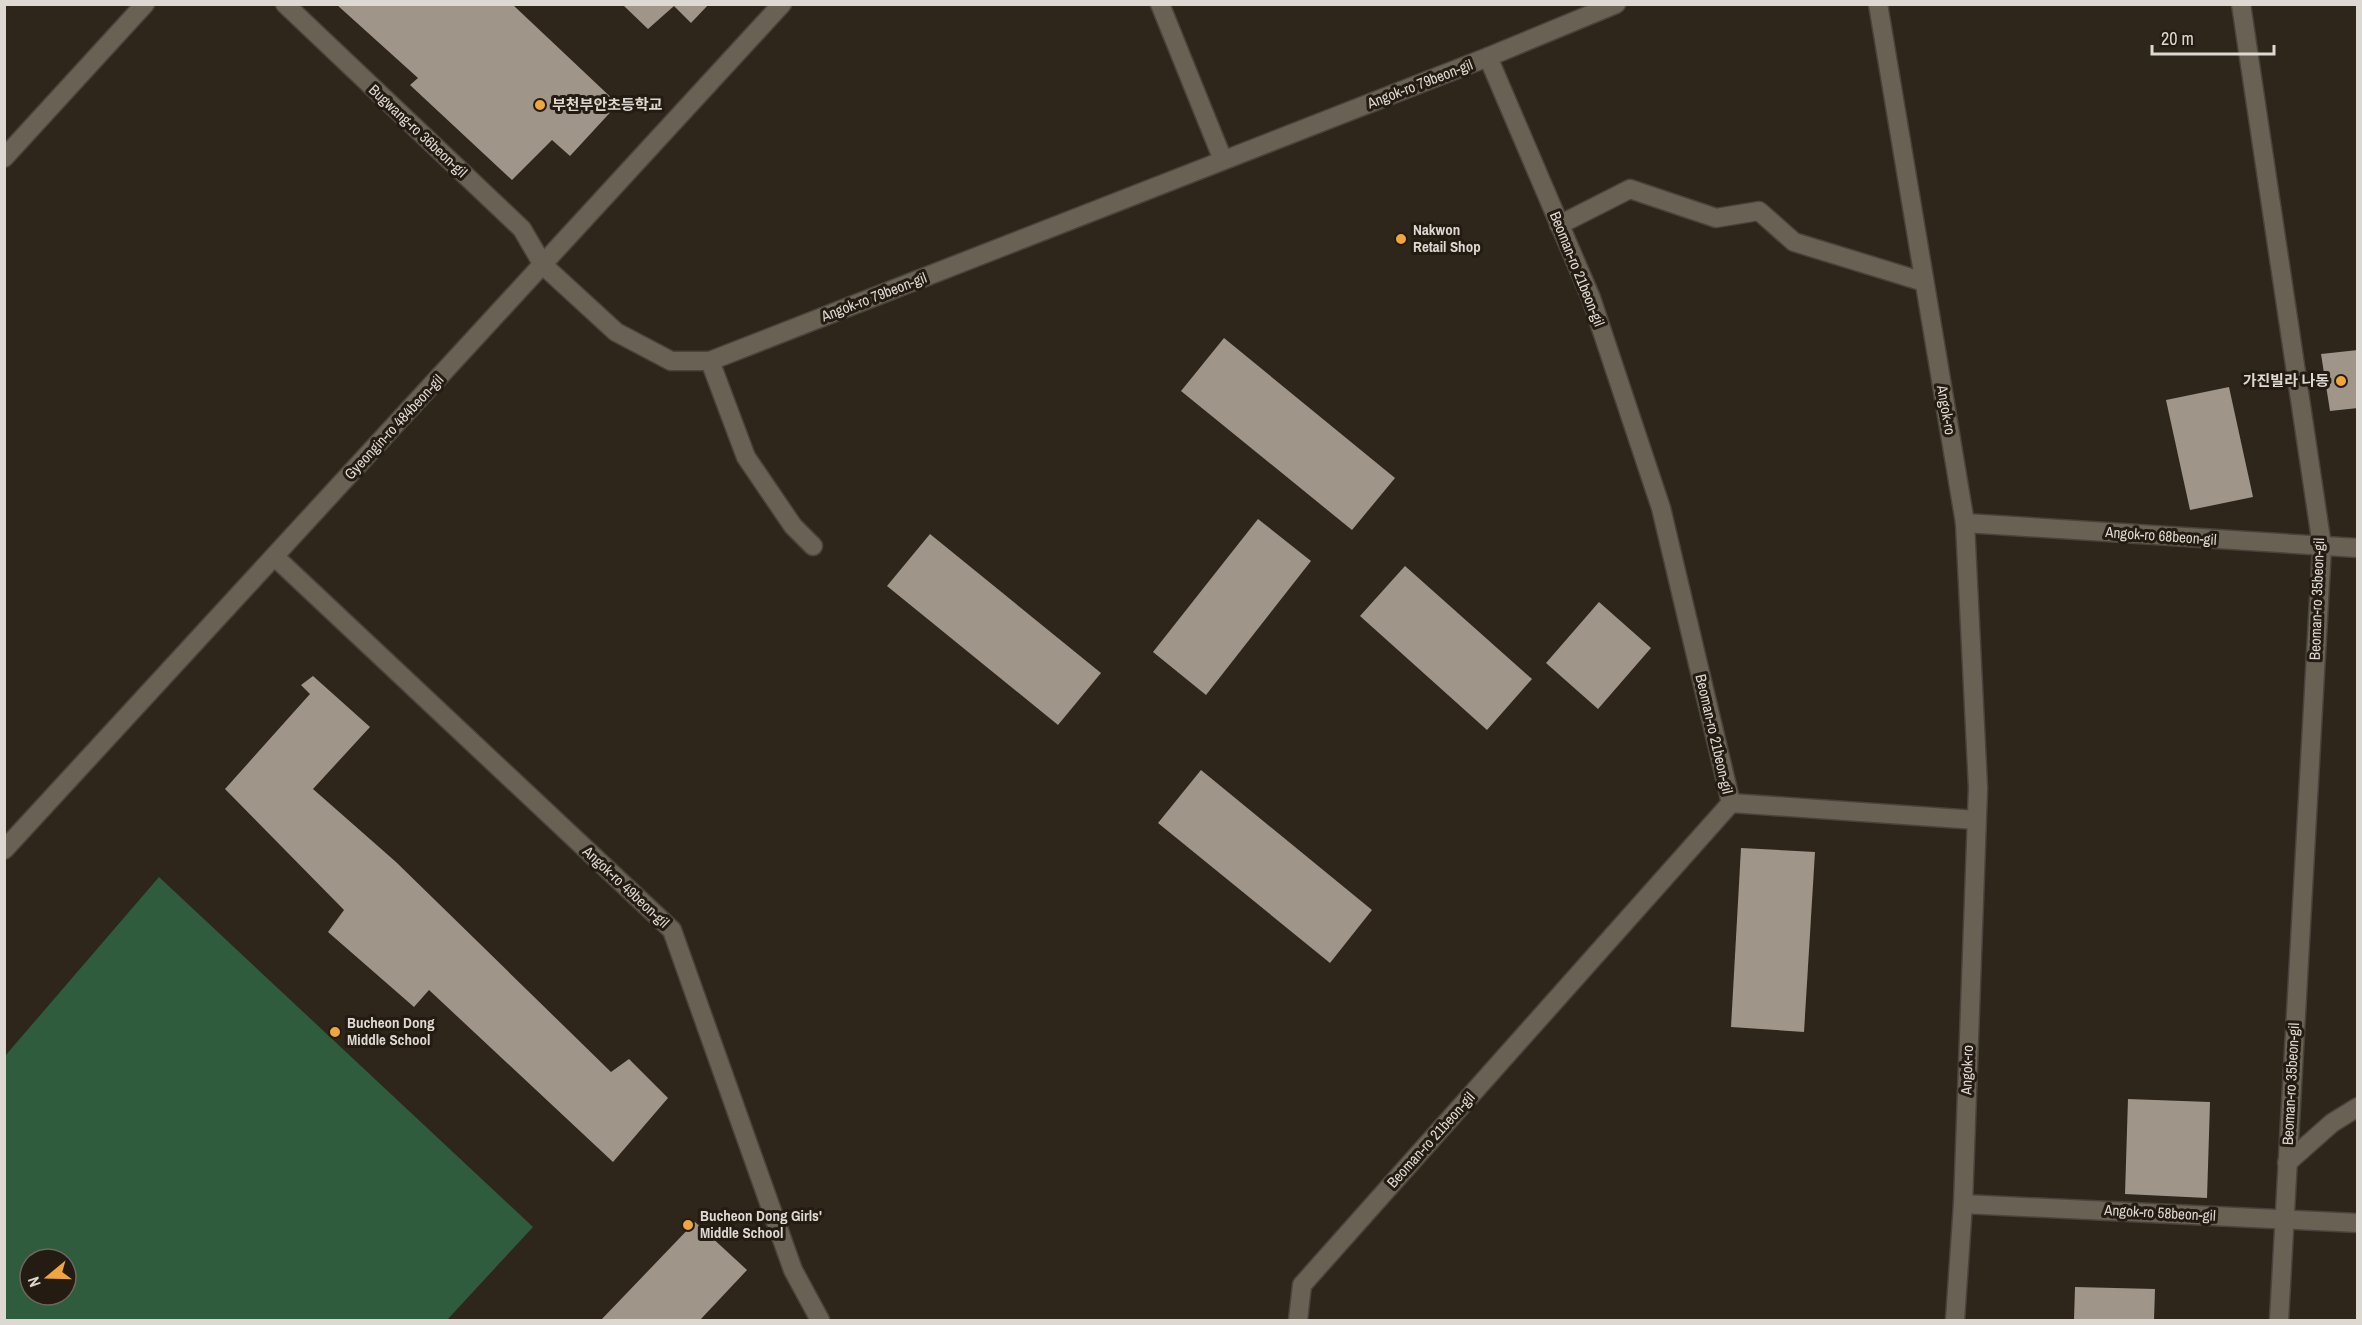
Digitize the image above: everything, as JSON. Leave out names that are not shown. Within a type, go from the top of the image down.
[{"type":"street","points":[[4,158],[145,4]]},
{"type":"street","name":"Bugwang-ro 36beon-gil","points":[[285,4],[522,230],[543,265]]},
{"type":"street","name":"Gyeongin-ro 484beon-gil","points":[[4,850],[782,4]]},
{"type":"street","points":[[1160,4],[1223,160]]},
{"type":"street","name":"Angok-ro 79beon-gil","points":[[543,265],[616,332],[672,361],[710,361],[1488,57],[1616,4]]},
{"type":"street","name":"Angok-ro","points":[[1878,4],[1965,523],[1978,788],[1963,1204],[1955,1320]]},
{"type":"street","name":"Beoman-ro 35beon-gil","points":[[2241,4],[2322,546],[2279,1320]]},
{"type":"street","name":"Beoman-ro 21beon-gil","points":[[1298,1320],[1302,1285],[1731,803],[1661,507],[1591,298],[1488,57]]},
{"type":"street","points":[[1559,225],[1630,189],[1716,218],[1760,211],[1794,242],[1924,282]]},
{"type":"street","points":[[710,361],[746,457],[793,526],[813,546]]},
{"type":"street","name":"Angok-ro 68beon-gil","points":[[1965,523],[2358,549]]},
{"type":"street","name":"Angok-ro 49beon-gil","points":[[275,557],[672,930],[793,1270],[820,1320]]},
{"type":"street","points":[[1731,803],[1976,820]]},
{"type":"street","name":"Beoman-ro 35beon-gil","points":[[2287,1163],[2332,1123],[2358,1107]]},
{"type":"street","name":"Angok-ro 58beon-gil","points":[[1963,1204],[2358,1223]]},
{"type":"green space","points":[[159,877],[533,1227],[447,1320],[5,1320],[5,1056]]},
{"type":"building","points":[[336,4],[512,4],[618,104],[570,156],[552,140],[512,180],[410,85],[418,78]]},
{"type":"building","points":[[625,4],[709,4],[691,23],[674,6],[648,29],[624,6]]},
{"type":"building","points":[[1224,338],[1395,478],[1352,530],[1181,391]]},
{"type":"building","name":"가진빌라 나동","points":[[2358,350],[2358,408],[2330,411],[2321,354]]},
{"type":"building","points":[[2229,387],[2253,497],[2190,510],[2166,400]]},
{"type":"building","points":[[1258,519],[1311,561],[1206,695],[1153,652]]},
{"type":"building","points":[[930,534],[1101,673],[1058,725],[887,586]]},
{"type":"building","points":[[1405,566],[1532,679],[1487,730],[1360,616]]},
{"type":"building","points":[[1599,602],[1651,648],[1598,709],[1546,663]]},
{"type":"building","points":[[313,676],[370,727],[313,789],[396,862],[611,1072],[629,1059],[668,1098],[613,1162],[429,990],[414,1007],[328,932],[344,910],[225,789],[310,694],[301,685]]},
{"type":"building","points":[[1201,770],[1372,910],[1330,963],[1158,823]]},
{"type":"building","points":[[1741,848],[1815,852],[1804,1032],[1731,1027]]},
{"type":"building","points":[[2128,1099],[2210,1102],[2207,1198],[2125,1194]]},
{"type":"building","points":[[695,1222],[747,1270],[700,1320],[601,1320]]},
{"type":"building","points":[[2075,1287],[2155,1289],[2154,1320],[2074,1320]]},
{"type":"place","name":"부천부안초등학교","points":[[540,105]]},
{"type":"place","name":"Nakwon Retail Shop","points":[[1401,239]]},
{"type":"place","name":"가진빌라 나동","points":[[2341,381]]},
{"type":"place","name":"Bucheon Dong Middle School","points":[[335,1032]]},
{"type":"place","name":"Bucheon Dong Girls' Middle School","points":[[688,1225]]}]
